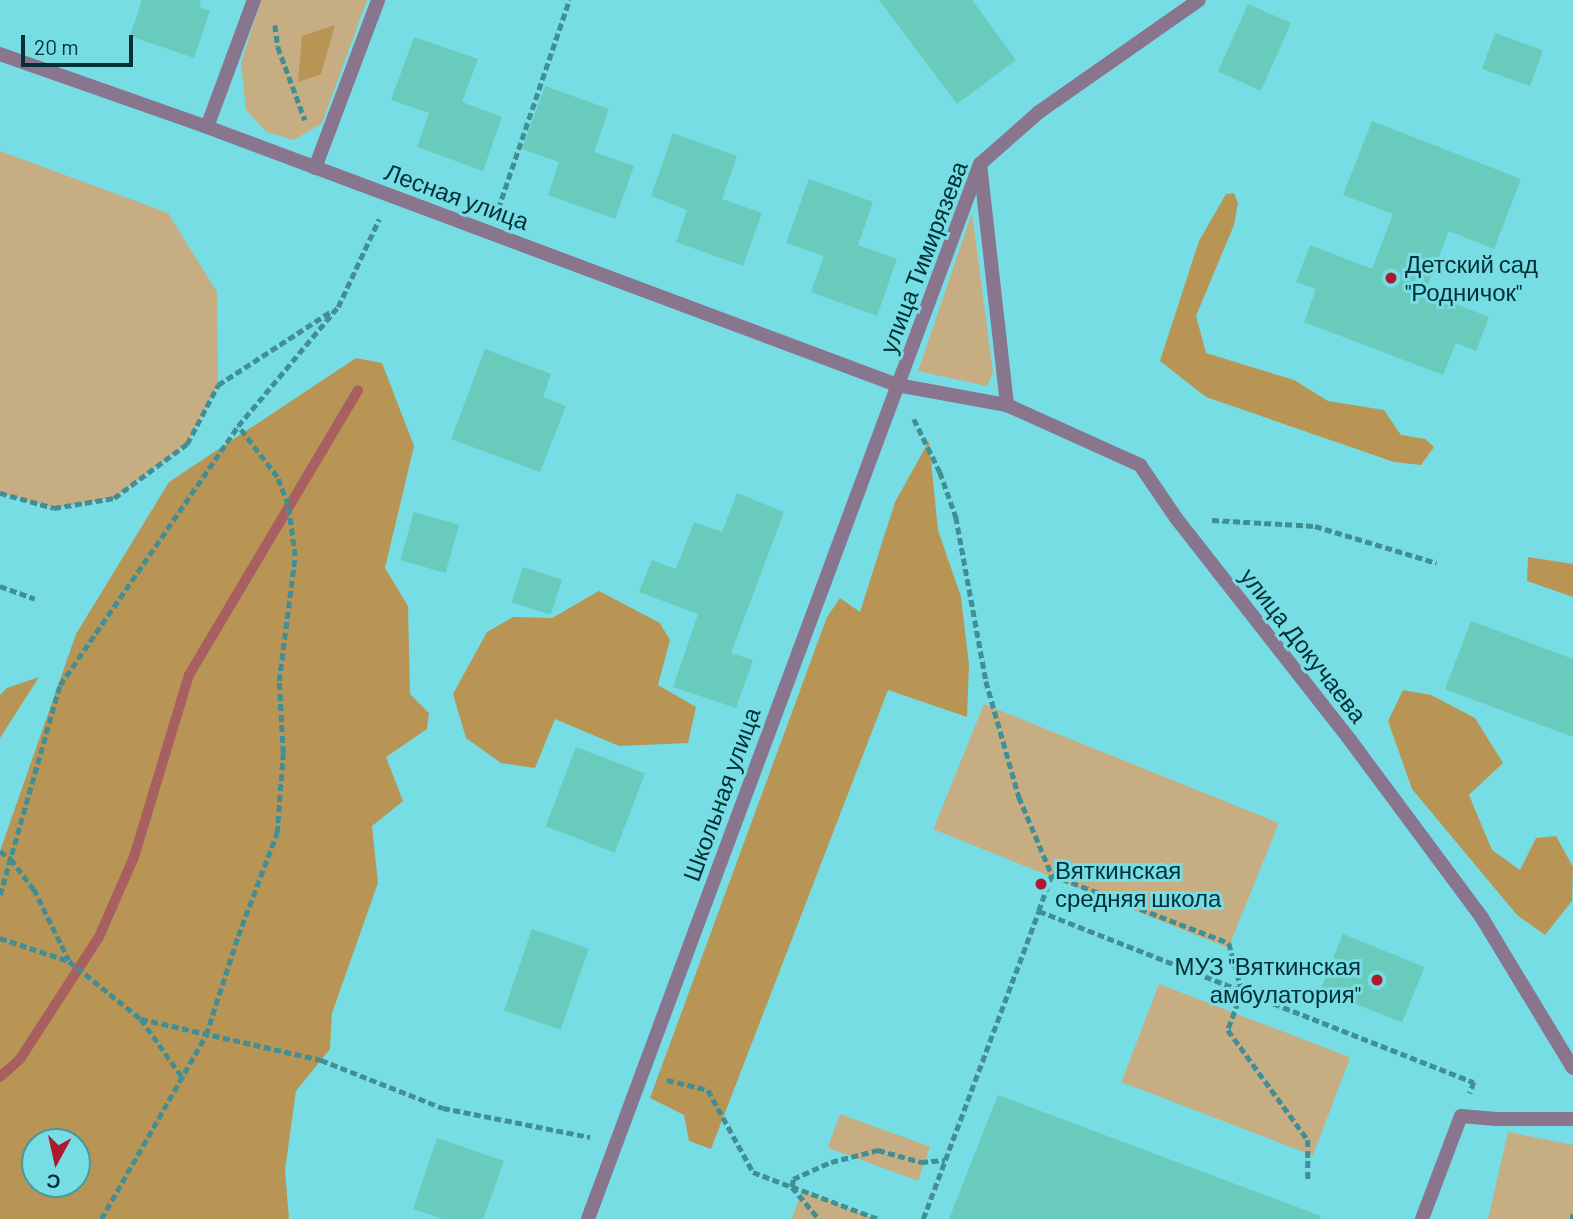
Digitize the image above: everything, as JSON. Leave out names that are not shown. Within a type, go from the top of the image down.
[{"type":"street","points":[[207,127],[254,0]]},
{"type":"street","points":[[318,162],[377,0]]},
{"type":"street","name":"улица Тимирязева","points":[[897,385],[980,164],[1039,112],[1199,0]]},
{"type":"street","name":"Лесная улица","points":[[0,54],[207,127],[318,162],[390,196],[897,385]]},
{"type":"street","points":[[980,164],[1007,405]]},
{"type":"street","name":"улица Докучаева","points":[[897,385],[1007,405],[1140,465],[1177,518],[1350,740],[1482,918],[1573,1068]]},
{"type":"street","name":"Школьная улица","points":[[588,1219],[897,385]]},
{"type":"street","points":[[1422,1219],[1461,1116],[1573,1119]]},
{"type":"path","points":[[490,233],[569,0]]},
{"type":"path","points":[[273,12],[278,47],[318,162]]},
{"type":"path","points":[[0,895],[60,685],[238,426],[338,307],[390,196]]},
{"type":"path","points":[[0,493],[54,508],[114,498],[187,443],[218,385],[338,307]]},
{"type":"path","points":[[897,385],[940,471],[956,517],[986,681],[1019,797],[1052,875],[923,1219]]},
{"type":"path","points":[[101,1219],[206,1035],[238,936],[277,833],[283,753],[279,681],[295,556],[288,505],[277,477],[238,426]]},
{"type":"path","points":[[1177,518],[1315,526],[1437,563]]},
{"type":"path","points":[[0,586],[35,599]]},
{"type":"path","points":[[0,852],[11,859],[34,889],[69,961]]},
{"type":"path","points":[[1052,875],[1229,943],[1242,992],[1228,1030],[1308,1140],[1308,1179]]},
{"type":"path","points":[[1039,911],[1474,1083],[1461,1116]]},
{"type":"path","points":[[0,938],[69,961],[141,1019],[182,1077]]},
{"type":"path","points":[[141,1019],[321,1060],[443,1108],[615,1142]]},
{"type":"path","points":[[641,1073],[708,1090],[753,1172],[877,1219]]},
{"type":"path","points":[[818,1219],[792,1187],[793,1179],[831,1162],[877,1150],[921,1162],[945,1160]]},
{"type":"shaded area","points":[[261,0],[367,0],[322,123],[294,140],[267,132],[246,110],[241,63]]},
{"type":"shaded area","points":[[335,25],[321,74],[298,82],[302,36]]},
{"type":"shaded area","points":[[0,151],[168,213],[217,292],[218,385],[187,444],[114,498],[54,508],[0,493]]},
{"type":"shaded area","points":[[1234,193],[1238,203],[1234,225],[1196,316],[1206,353],[1294,380],[1328,401],[1384,410],[1401,435],[1425,439],[1434,447],[1421,465],[1394,462],[1206,397],[1160,361],[1199,241],[1226,194]]},
{"type":"shaded area","points":[[972,213],[993,373],[987,386],[918,371]]},
{"type":"shaded area","points":[[356,358],[382,363],[414,446],[385,568],[408,606],[410,694],[429,713],[427,729],[386,757],[403,801],[372,826],[378,883],[332,1013],[330,1049],[296,1091],[285,1170],[289,1219],[0,1219],[0,851],[76,634],[169,482]]},
{"type":"shaded area","points":[[929,441],[938,530],[961,597],[969,665],[967,717],[888,690],[711,1149],[689,1141],[684,1115],[650,1098],[827,617],[840,598],[860,612],[895,502]]},
{"type":"shaded area","points":[[1528,557],[1573,564],[1573,597],[1527,581]]},
{"type":"shaded area","points":[[599,591],[660,623],[670,640],[658,685],[696,707],[688,743],[619,746],[555,719],[535,768],[501,763],[466,738],[453,694],[487,632],[513,617],[552,618]]},
{"type":"shaded area","points":[[39,677],[0,738],[0,695],[7,688]]},
{"type":"shaded area","points":[[1403,690],[1431,695],[1475,718],[1503,763],[1469,795],[1492,850],[1520,870],[1536,838],[1556,836],[1573,867],[1572,901],[1545,935],[1517,915],[1412,789],[1388,721]]},
{"type":"shaded area","points":[[984,704],[1279,823],[1228,948],[933,829]]},
{"type":"shaded area","points":[[1159,984],[1350,1057],[1313,1155],[1121,1082]]},
{"type":"shaded area","points":[[840,1114],[930,1147],[918,1181],[828,1148]]},
{"type":"shaded area","points":[[1508,1132],[1573,1145],[1573,1219],[1488,1219]]},
{"type":"shaded area","points":[[802,1190],[877,1219],[792,1219]]},
{"type":"building","points":[[142,0],[201,0],[199,7],[210,11],[194,58],[130,36]]},
{"type":"building","points":[[879,0],[972,0],[1016,60],[957,104]]},
{"type":"building","points":[[1248,4],[1291,23],[1261,91],[1218,72]]},
{"type":"building","points":[[1495,33],[1543,50],[1530,86],[1482,69]]},
{"type":"building","points":[[414,37],[478,59],[462,102],[502,117],[483,171],[417,147],[429,113],[391,100]]},
{"type":"building","points":[[545,86],[609,109],[594,152],[634,166],[615,219],[548,195],[559,162],[522,149]]},
{"type":"building","points":[[1372,121],[1521,179],[1494,249],[1449,231],[1425,292],[1489,317],[1476,351],[1456,343],[1443,375],[1304,322],[1316,289],[1296,282],[1310,245],[1372,269],[1393,214],[1343,195]]},
{"type":"building","points":[[673,133],[737,156],[722,199],[762,213],[743,266],[676,242],[687,210],[651,196]]},
{"type":"building","points":[[809,179],[873,202],[858,245],[897,259],[877,316],[811,292],[824,256],[786,243]]},
{"type":"building","points":[[485,349],[551,374],[543,397],[566,406],[540,472],[451,439]]},
{"type":"building","points":[[737,493],[784,512],[731,653],[753,660],[736,708],[673,687],[698,614],[639,592],[652,560],[676,569],[694,522],[722,532]]},
{"type":"building","points":[[414,512],[459,525],[445,573],[400,560]]},
{"type":"building","points":[[523,567],[562,580],[551,615],[512,602]]},
{"type":"building","points":[[1471,621],[1573,659],[1573,737],[1445,689]]},
{"type":"building","points":[[576,747],[645,774],[615,853],[546,826]]},
{"type":"building","points":[[532,929],[589,949],[561,1030],[504,1010]]},
{"type":"building","points":[[1343,934],[1425,967],[1402,1023],[1321,990]]},
{"type":"building","points":[[998,1095],[1321,1216],[1320,1219],[949,1219]]},
{"type":"building","points":[[437,1138],[504,1161],[483,1219],[443,1219],[413,1209]]},
{"type":"waterway","points":[[0,1077],[20,1059],[99,937],[134,857],[189,675],[358,390]]},
{"type":"place","name":"Детский сад \"Родничок\"","points":[[1391,278]]},
{"type":"place","name":"Вяткинская средняя школа","points":[[1041,884]]},
{"type":"place","name":"МУЗ \"Вяткинская амбулатория\"","points":[[1377,980]]}]
